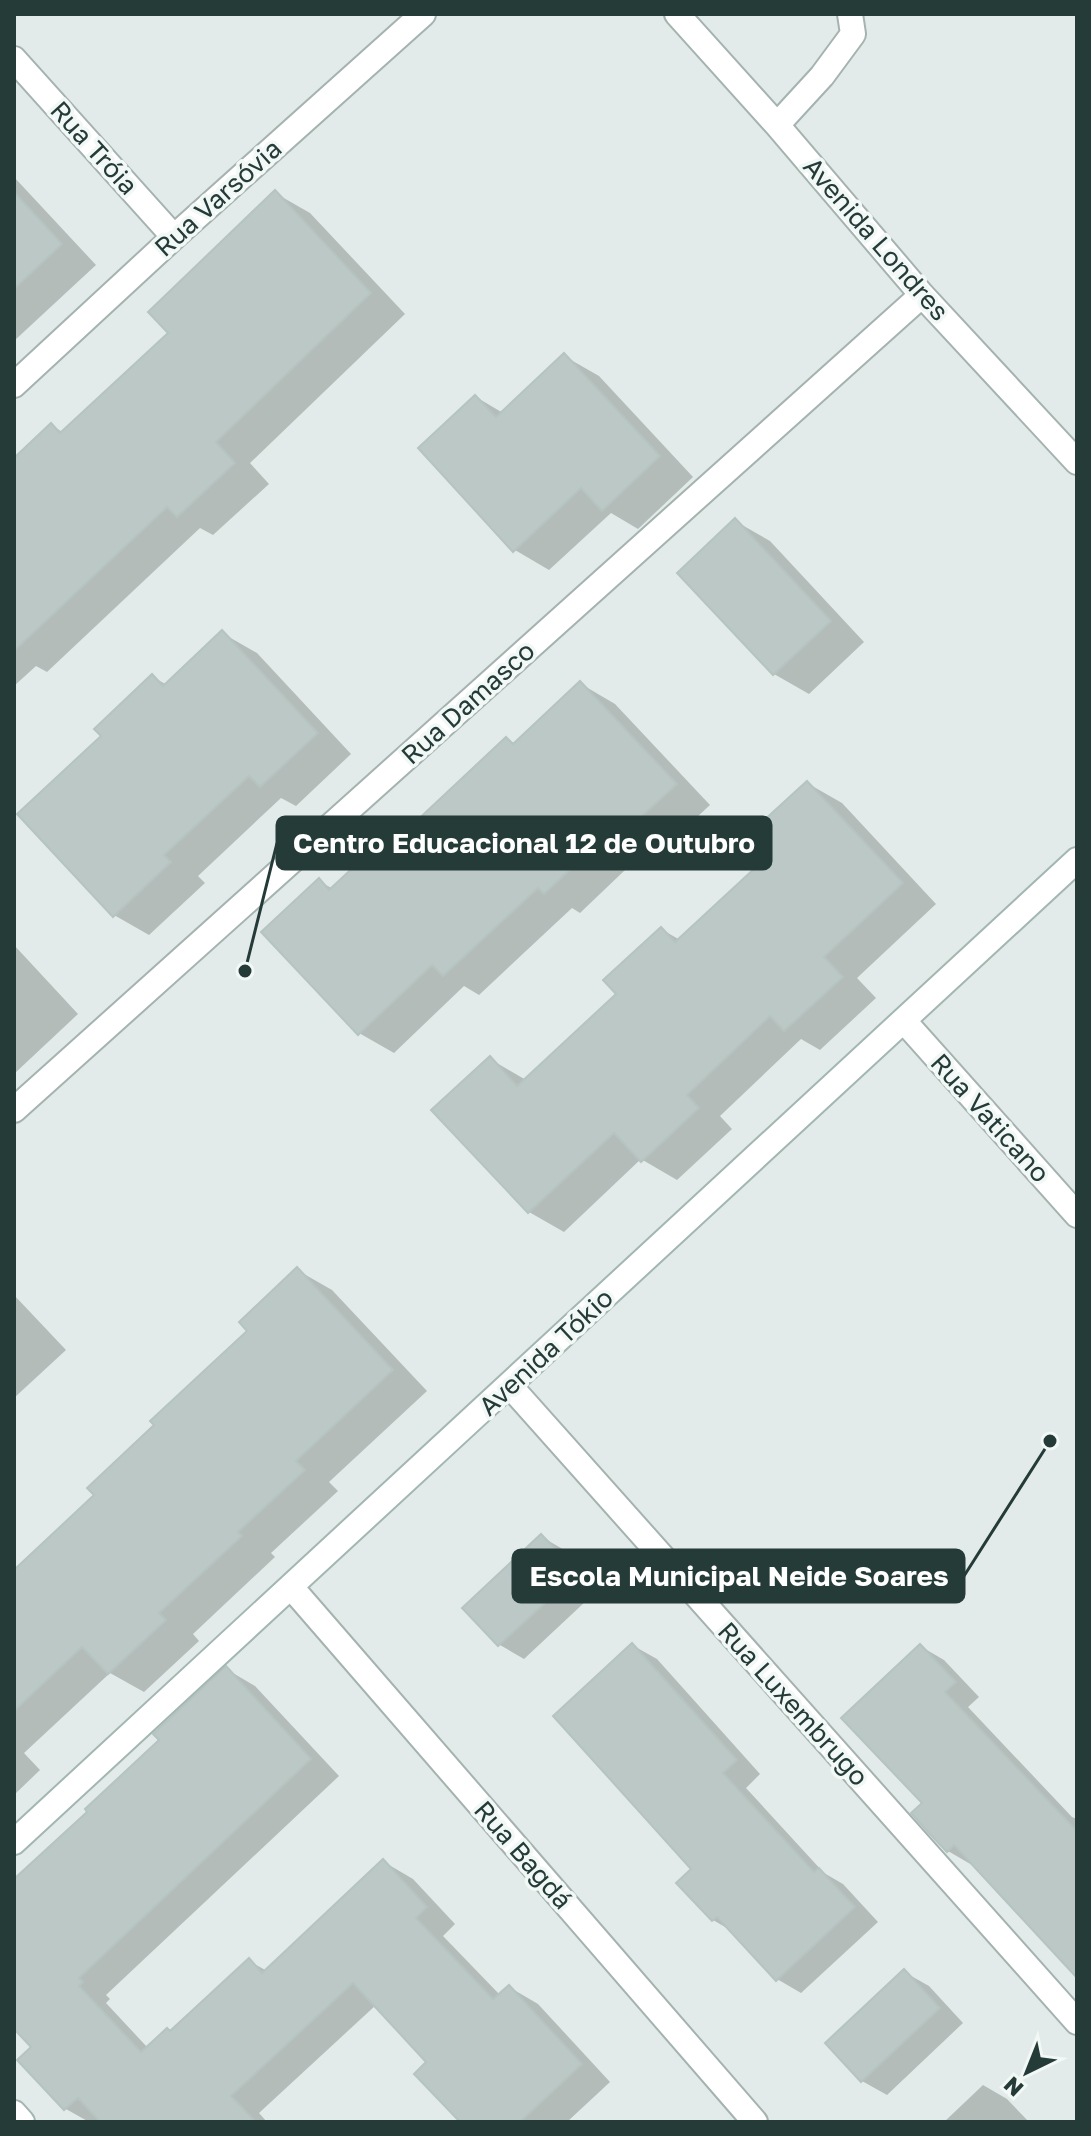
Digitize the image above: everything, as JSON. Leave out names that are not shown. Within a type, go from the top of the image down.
[{"type":"street","name":"Rua Varsóvia","points":[[14,385],[423,14]]},
{"type":"street","name":"Avenida Londres","points":[[677,14],[777,125],[922,295],[1077,462]]},
{"type":"street","points":[[777,125],[822,76],[853,34],[850,14]]},
{"type":"street","name":"Rua Tróia","points":[[14,59],[174,237]]},
{"type":"street","name":"Rua Damasco","points":[[14,1110],[922,295]]},
{"type":"street","name":"Avenida Tókio","points":[[14,1842],[1077,860]]},
{"type":"street","name":"Rua Vaticano","points":[[904,1021],[1077,1215]]},
{"type":"street","name":"Rua Luxembrugo","points":[[510,1386],[1077,2022]]},
{"type":"street","name":"Rua Bagdá","points":[[291,1587],[755,2122]]},
{"type":"street","points":[[14,2113],[22,2122]]},
{"type":"building","points":[[275,190],[371,293],[216,442],[235,463],[177,517],[167,507],[14,651],[14,458],[51,423],[60,433],[168,333],[148,312]]},
{"type":"building","points":[[14,192],[62,244],[14,289]]},
{"type":"building","points":[[564,353],[660,456],[602,511],[581,488],[513,552],[418,448],[475,395],[496,417]]},
{"type":"building","points":[[735,518],[831,621],[773,675],[677,573]]},
{"type":"building","points":[[222,630],[318,733],[260,787],[249,776],[164,855],[171,862],[113,917],[17,814],[101,736],[94,729],[152,674],[163,686]]},
{"type":"building","points":[[580,681],[677,784],[618,838],[611,831],[544,894],[538,888],[443,976],[432,965],[358,1035],[261,932],[319,878],[329,890],[404,820],[410,827],[506,737],[513,744]]},
{"type":"building","points":[[807,781],[903,883],[824,957],[843,977],[784,1031],[770,1016],[687,1095],[699,1108],[641,1162],[614,1133],[528,1213],[431,1110],[490,1056],[517,1086],[616,994],[603,980],[661,927],[675,942],[768,856],[748,835]]},
{"type":"building","points":[[297,1267],[393,1370],[296,1461],[305,1470],[238,1532],[242,1536],[159,1613],[166,1620],[108,1674],[82,1647],[14,1711],[14,1570],[94,1495],[87,1488],[154,1425],[150,1421],[247,1331],[239,1322]]},
{"type":"building","points":[[541,1534],[578,1573],[498,1646],[462,1608]]},
{"type":"building","points":[[632,1643],[737,1760],[723,1773],[814,1872],[819,1868],[855,1907],[776,1981],[717,1917],[712,1921],[676,1883],[691,1869],[553,1716]]},
{"type":"building","points":[[920,1644],[956,1682],[945,1692],[1077,1831],[1077,1978],[954,1845],[947,1852],[928,1832],[911,1813],[922,1803],[841,1718]]},
{"type":"building","points":[[226,1666],[311,1759],[79,1978],[83,1982],[79,1986],[141,2052],[167,2028],[170,2031],[249,1958],[262,1973],[383,1859],[427,1907],[416,1918],[493,1999],[509,1985],[582,2064],[520,2122],[460,2122],[414,2074],[426,2062],[353,1983],[231,2096],[256,2122],[100,2122],[78,2098],[64,2110],[17,2060],[31,2047],[14,2029],[14,1879],[159,1740],[153,1734]]},
{"type":"building","points":[[904,1969],[940,2008],[861,2082],[825,2043]]},
{"type":"place","name":"Centro Educacional 12 de Outubro","points":[[245,971]]},
{"type":"place","name":"Escola Municipal Neide Soares","points":[[1050,1441]]}]
